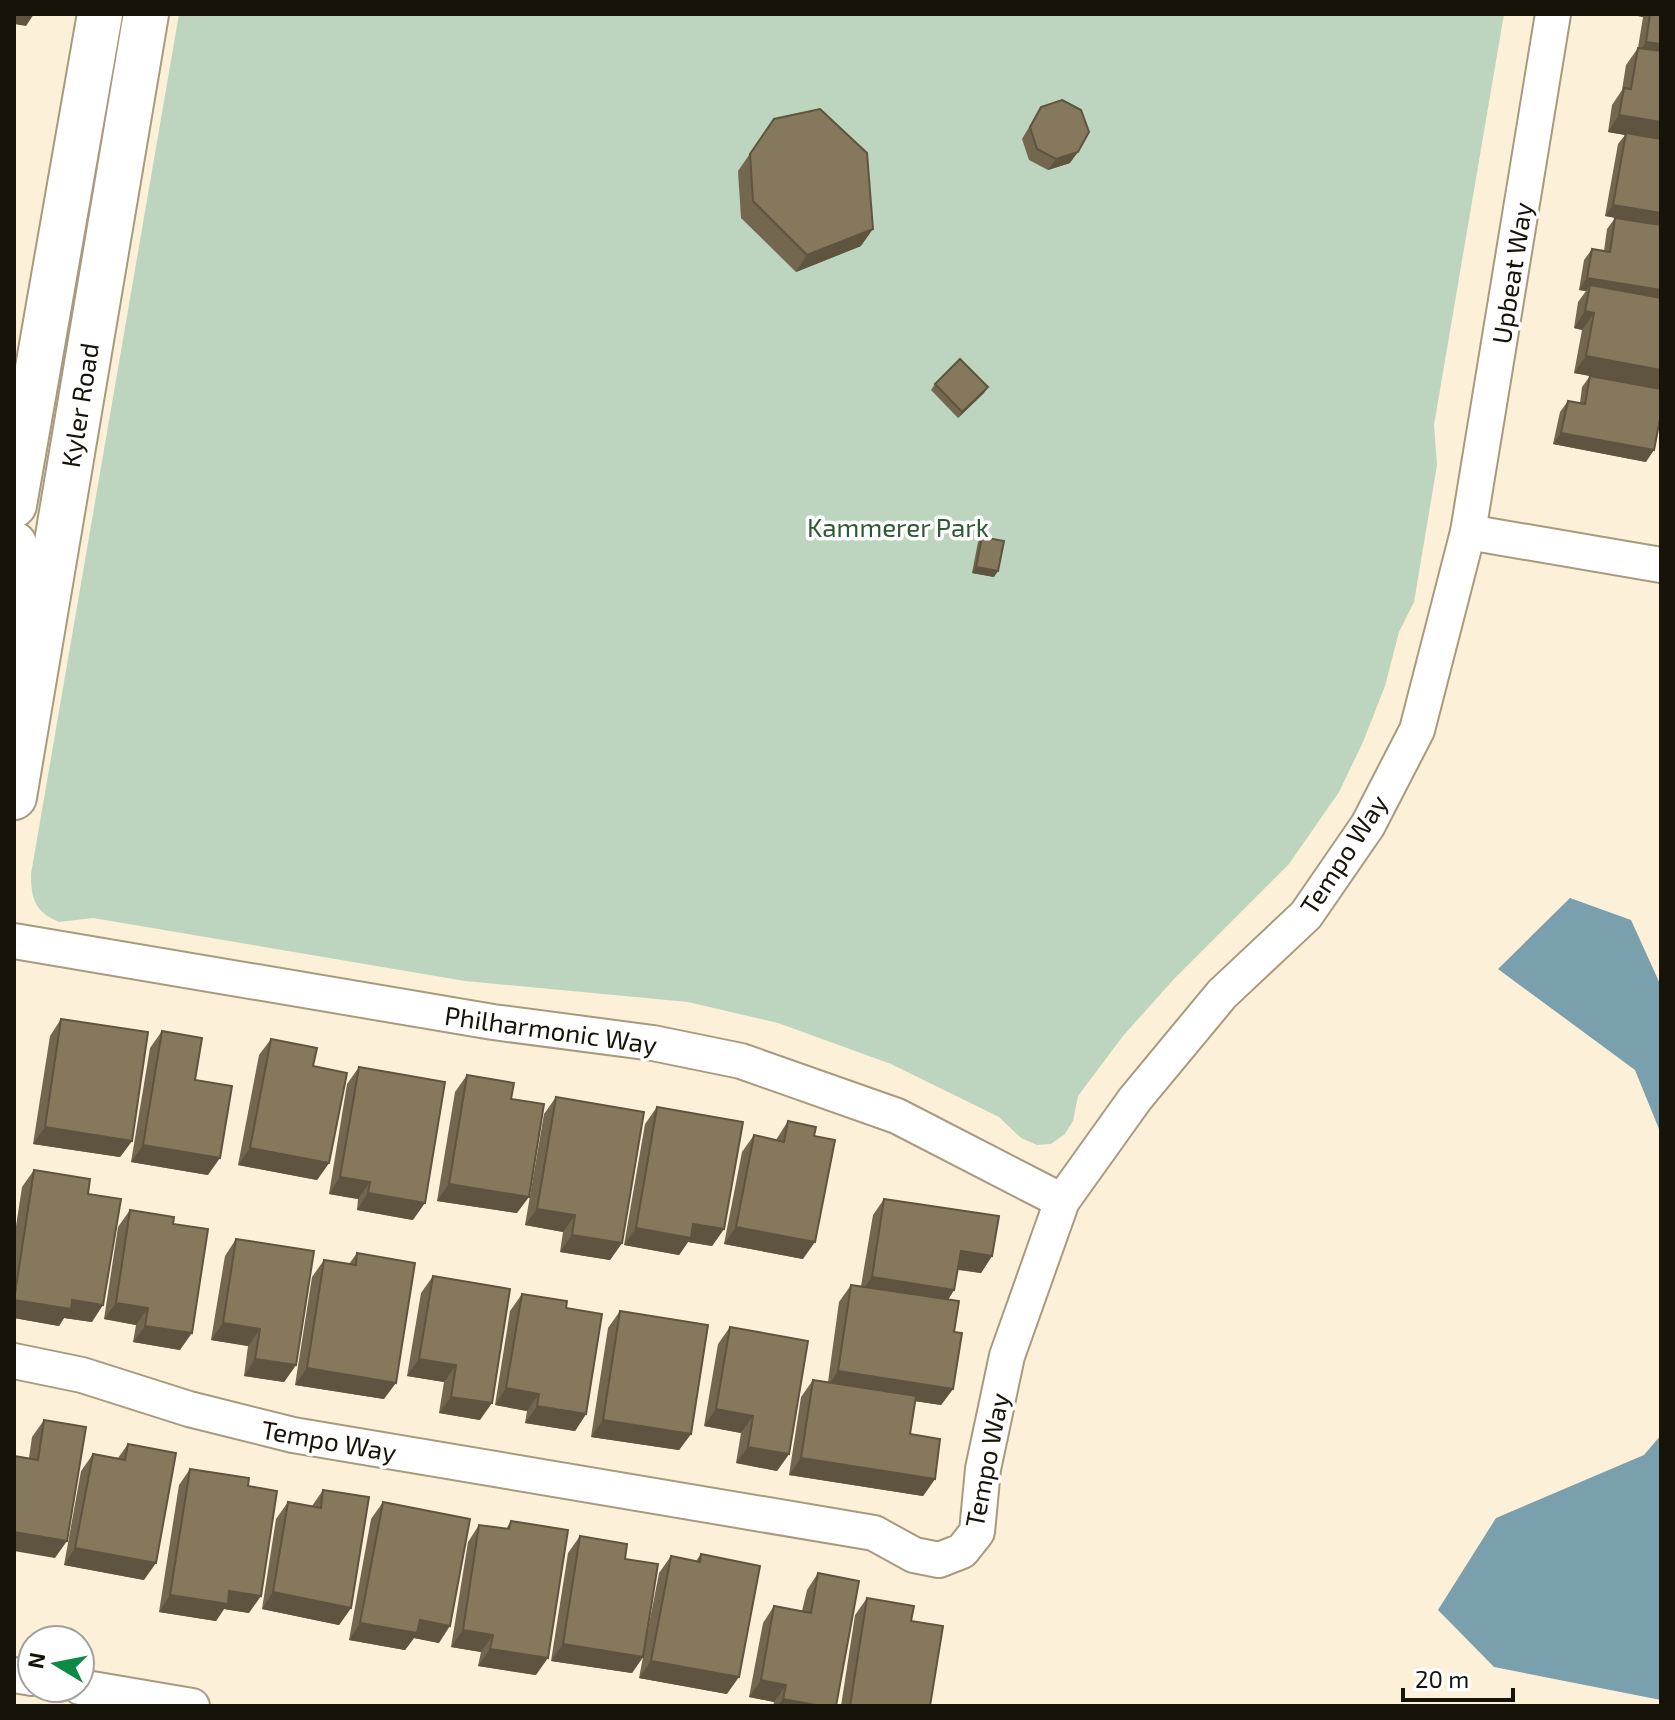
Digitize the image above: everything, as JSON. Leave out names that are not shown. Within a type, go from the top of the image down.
[{"type":"street","name":"Kyler Road","points":[[14,505],[100,14]]},
{"type":"street","name":"Kyler Road","points":[[14,797],[146,14]]},
{"type":"street","name":"Upbeat Way","points":[[1468,532],[1553,14]]},
{"type":"street","points":[[1468,532],[1661,565]]},
{"type":"street","name":"Tempo Way","points":[[14,1361],[82,1375],[189,1409],[293,1435],[874,1533],[914,1555],[939,1560],[962,1551],[977,1532],[983,1469],[1007,1356],[1062,1201],[1135,1099],[1222,994],[1306,915],[1368,825],[1417,730],[1468,532]]},
{"type":"street","points":[[14,544],[17,586],[14,641]]},
{"type":"street","name":"Philharmonic Way","points":[[14,941],[493,1022],[653,1043],[741,1061],[897,1116],[1062,1201]]},
{"type":"street","points":[[96,1690],[192,1706]]},
{"type":"green space","name":"Kammerer Park","points":[[179,14],[1504,14],[1434,425],[1437,465],[1414,602],[1399,632],[1385,686],[1339,792],[1289,864],[1174,979],[1123,1036],[1078,1096],[1073,1121],[1065,1134],[1051,1144],[1037,1145],[1021,1138],[999,1117],[891,1064],[778,1023],[688,1002],[465,981],[93,918],[59,922],[44,914],[36,904],[31,874]]},
{"type":"water","points":[[1570,898],[1631,920],[1661,986],[1661,1134],[1635,1070],[1498,969]]},
{"type":"water","points":[[1661,1435],[1661,1700],[1494,1667],[1438,1610],[1496,1518],[1644,1455]]},
{"type":"building","points":[[1650,14],[1661,14],[1661,44],[1646,42]]},
{"type":"building","points":[[1638,48],[1661,51],[1661,122],[1619,115],[1624,88],[1631,89]]},
{"type":"building","points":[[1062,100],[1081,110],[1089,132],[1078,152],[1056,159],[1037,149],[1030,127],[1041,107]]},
{"type":"building","points":[[820,109],[867,153],[873,229],[807,255],[753,201],[750,154],[774,119]]},
{"type":"building","points":[[1626,133],[1661,139],[1661,213],[1613,205]]},
{"type":"building","points":[[1615,218],[1661,225],[1661,290],[1587,278],[1592,249],[1610,252]]},
{"type":"building","points":[[1590,285],[1661,298],[1661,370],[1586,356],[1594,313],[1585,311]]},
{"type":"building","points":[[960,359],[988,387],[962,412],[935,384]]},
{"type":"building","points":[[1590,376],[1661,389],[1661,414],[1654,450],[1561,433],[1568,401],[1585,404]]},
{"type":"building","points":[[982,537],[1004,541],[998,571],[976,567]]},
{"type":"building","points":[[61,1019],[148,1032],[132,1141],[45,1127]]},
{"type":"building","points":[[162,1031],[202,1038],[195,1080],[232,1086],[220,1158],[143,1145]]},
{"type":"building","points":[[271,1039],[317,1048],[313,1066],[347,1073],[329,1163],[250,1148]]},
{"type":"building","points":[[359,1067],[445,1082],[425,1203],[368,1193],[370,1182],[340,1177]]},
{"type":"building","points":[[467,1075],[514,1083],[511,1099],[544,1104],[529,1197],[449,1184]]},
{"type":"building","points":[[556,1097],[644,1112],[622,1243],[572,1235],[575,1215],[537,1209]]},
{"type":"building","points":[[657,1107],[743,1122],[724,1229],[693,1224],[691,1238],[636,1228]]},
{"type":"building","points":[[788,1121],[816,1127],[814,1136],[835,1140],[815,1242],[736,1227],[754,1135],[784,1142]]},
{"type":"building","points":[[34,1170],[90,1179],[88,1194],[121,1199],[103,1305],[72,1300],[71,1309],[14,1300]]},
{"type":"building","points":[[884,1199],[999,1216],[992,1256],[961,1251],[954,1290],[872,1277]]},
{"type":"building","points":[[130,1210],[174,1217],[173,1224],[208,1229],[192,1333],[145,1326],[148,1308],[116,1303]]},
{"type":"building","points":[[236,1239],[314,1251],[296,1365],[255,1359],[260,1329],[223,1323]]},
{"type":"building","points":[[357,1253],[415,1263],[396,1383],[307,1368],[324,1260],[356,1265]]},
{"type":"building","points":[[433,1276],[510,1289],[492,1403],[451,1397],[456,1365],[419,1359]]},
{"type":"building","points":[[851,1285],[959,1301],[954,1332],[962,1333],[953,1389],[838,1371]]},
{"type":"building","points":[[522,1294],[567,1301],[566,1308],[602,1314],[586,1414],[537,1406],[539,1394],[506,1388]]},
{"type":"building","points":[[620,1311],[708,1325],[691,1434],[603,1420]]},
{"type":"building","points":[[730,1327],[808,1341],[789,1454],[748,1447],[753,1416],[716,1409]]},
{"type":"building","points":[[813,1380],[916,1396],[910,1434],[940,1439],[935,1479],[801,1458]]},
{"type":"building","points":[[44,1420],[86,1427],[67,1541],[14,1532],[14,1456],[38,1460]]},
{"type":"building","points":[[128,1444],[176,1453],[156,1563],[75,1548],[93,1454],[125,1460]]},
{"type":"building","points":[[190,1469],[249,1478],[248,1486],[277,1491],[261,1596],[229,1591],[228,1604],[170,1595]]},
{"type":"building","points":[[323,1490],[369,1497],[351,1608],[273,1592],[288,1502],[321,1508]]},
{"type":"building","points":[[383,1502],[470,1519],[450,1626],[420,1620],[417,1633],[360,1623]]},
{"type":"building","points":[[511,1521],[568,1530],[548,1658],[490,1649],[493,1635],[463,1630],[479,1525],[509,1529]]},
{"type":"building","points":[[580,1536],[627,1544],[625,1559],[658,1564],[643,1657],[563,1644]]},
{"type":"building","points":[[701,1554],[760,1566],[739,1677],[651,1661],[671,1556],[700,1562]]},
{"type":"building","points":[[818,1573],[859,1581],[836,1706],[783,1699],[786,1685],[761,1680],[774,1606],[811,1613]]},
{"type":"building","points":[[867,1598],[914,1606],[911,1621],[943,1626],[930,1706],[850,1706]]}]
